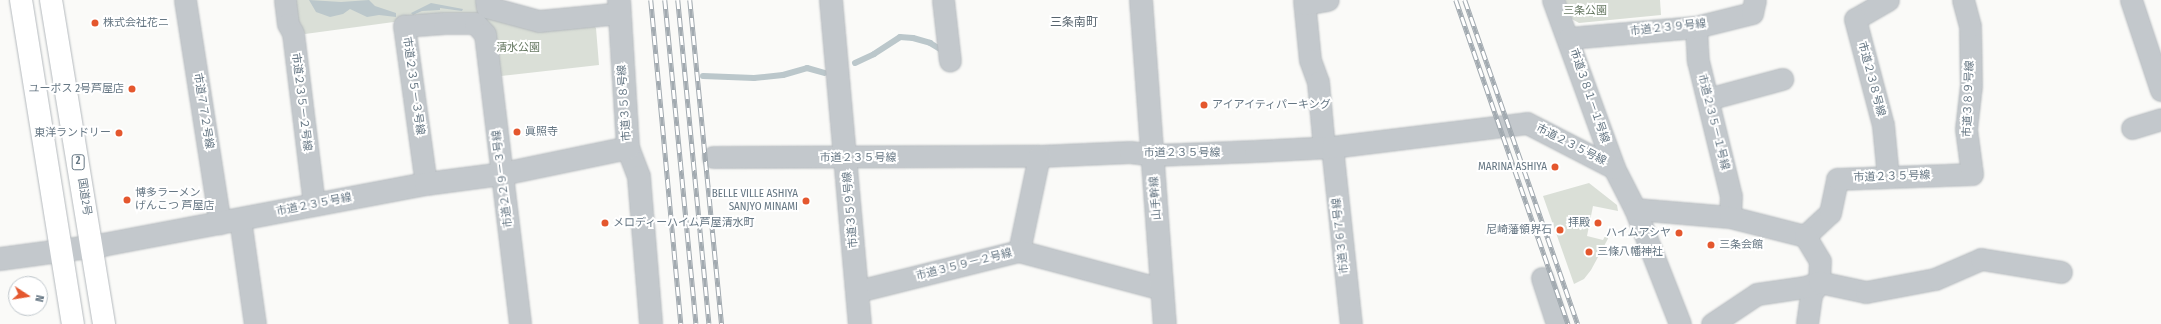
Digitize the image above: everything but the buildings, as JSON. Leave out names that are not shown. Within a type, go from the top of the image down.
[{"type":"highway","points":[[21,0],[73,324]]},
{"type":"highway","name":"国道2号","points":[[51,0],[104,324]]},
{"type":"street","name":"市道７７２号線","points":[[185,0],[230,221],[253,324]]},
{"type":"street","name":"市道２３５－２号線","points":[[285,0],[288,24],[293,33],[314,205]]},
{"type":"street","name":"市道３５９号線","points":[[831,0],[860,324]]},
{"type":"street","points":[[943,0],[950,61]]},
{"type":"street","name":"山手幹線","points":[[1141,0],[1154,155],[1165,324]]},
{"type":"street","points":[[1305,2],[1328,0]]},
{"type":"street","name":"市道３８１－１号線","points":[[1553,0],[1569,38],[1614,168],[1635,209],[1680,324]]},
{"type":"street","name":"市道２３９号線","points":[[1569,38],[1696,27],[1752,13],[1755,0]]},
{"type":"street","name":"市道２３８号線","points":[[1888,0],[1855,19],[1884,125],[1888,177]]},
{"type":"street","name":"市道３８９号線","points":[[1963,0],[1970,26],[1971,85],[1966,129],[1972,174]]},
{"type":"street","points":[[2131,0],[2161,90]]},
{"type":"street","name":"市道３６７号線","points":[[1305,2],[1310,60],[1318,82],[1351,324]]},
{"type":"street","points":[[487,3],[539,21],[619,7]]},
{"type":"street","name":"市道３５８号線","points":[[619,7],[628,148],[638,177],[651,324]]},
{"type":"street","name":"市道２３５－３号線","points":[[426,184],[404,26],[444,23],[475,23],[485,34]]},
{"type":"street","name":"市道２３５－１号線","points":[[1696,27],[1698,61],[1731,196],[1730,217]]},
{"type":"street","name":"市道２２９－３号線","points":[[485,34],[520,324]]},
{"type":"street","points":[[1708,99],[1782,79]]},
{"type":"street","points":[[2132,128],[2161,119]]},
{"type":"street","name":"市道２３５号線","points":[[713,157],[846,158],[1039,156],[1130,152],[1154,155],[1328,147],[1527,123],[1614,168]]},
{"type":"street","name":"市道２３５号線","points":[[0,259],[92,247],[426,184],[503,174],[628,148]]},
{"type":"street","points":[[1019,251],[1039,156]]},
{"type":"street","name":"市道２３５号線","points":[[1805,236],[1830,213],[1837,180],[1972,174]]},
{"type":"street","points":[[1635,209],[1730,217],[1805,236],[1820,261],[1819,282],[1811,295],[1807,324]]},
{"type":"street","name":"市道３５９－２号線","points":[[858,291],[1019,251],[1162,289]]},
{"type":"street","points":[[1712,324],[1757,294],[1805,287],[1819,282],[1866,292],[1935,280],[1981,259],[2061,272]]},
{"type":"street","points":[[1542,278],[1557,324]]},
{"type":"green space","name":"清水公園","points":[[290,0],[480,0],[592,24],[596,28],[599,65],[501,76],[494,72],[489,29],[438,16],[305,34],[293,24]]},
{"type":"green space","name":"三条公園","points":[[1562,0],[1660,0],[1661,15],[1579,23],[1570,18]]},
{"type":"green space","name":"三條八幡神社","points":[[1589,183],[1617,205],[1618,211],[1593,206],[1587,236],[1603,240],[1606,234],[1610,235],[1591,270],[1584,279],[1574,284],[1543,196]]},
{"type":"shaded area","points":[[309,0],[341,2],[369,0],[375,6],[396,13],[396,17],[379,15],[367,17],[350,9],[343,14],[330,17],[316,12]]},
{"type":"shaded area","points":[[431,3],[463,9],[462,11],[440,8],[440,10],[422,11],[413,15],[411,13]]},
{"type":"waterway","points":[[855,63],[874,54],[900,37],[913,38],[930,43],[945,52]]},
{"type":"waterway","points":[[703,76],[754,78],[783,75],[807,68],[824,73]]},
{"type":"railway","points":[[651,0],[681,324]]},
{"type":"railway","points":[[665,0],[696,324]]},
{"type":"railway","points":[[678,0],[709,324]]},
{"type":"railway","points":[[690,0],[722,324]]},
{"type":"railway","points":[[1456,0],[1568,324]]},
{"type":"railway","points":[[1465,0],[1578,324]]},
{"type":"place","name":"株式会社花ニ","points":[[95,23]]},
{"type":"place","name":"ユーポス 2号芦屋店","points":[[132,89]]},
{"type":"place","name":"アイアイティパーキング","points":[[1204,105]]},
{"type":"place","name":"眞照寺","points":[[517,132]]},
{"type":"place","name":"東洋ランドリー","points":[[119,133]]},
{"type":"place","name":"MARINA ASHIYA","points":[[1555,167]]},
{"type":"place","name":"博多ラーメン げんこつ 芦屋店","points":[[127,200]]},
{"type":"place","name":"BELLE VILLE ASHIYA SANJYO MINAMI","points":[[806,201]]},
{"type":"place","name":"メロディーハイム芦屋清水町","points":[[605,223]]},
{"type":"place","name":"拝殿","points":[[1598,223]]},
{"type":"place","name":"尼崎藩領界石","points":[[1560,230]]},
{"type":"place","name":"ハイムアシヤ","points":[[1679,233]]},
{"type":"place","name":"三条会館","points":[[1711,245]]},
{"type":"place","name":"三條八幡神社","points":[[1589,252]]},
{"type":"district","name":"三条南町","points":[[1074,23]]}]
